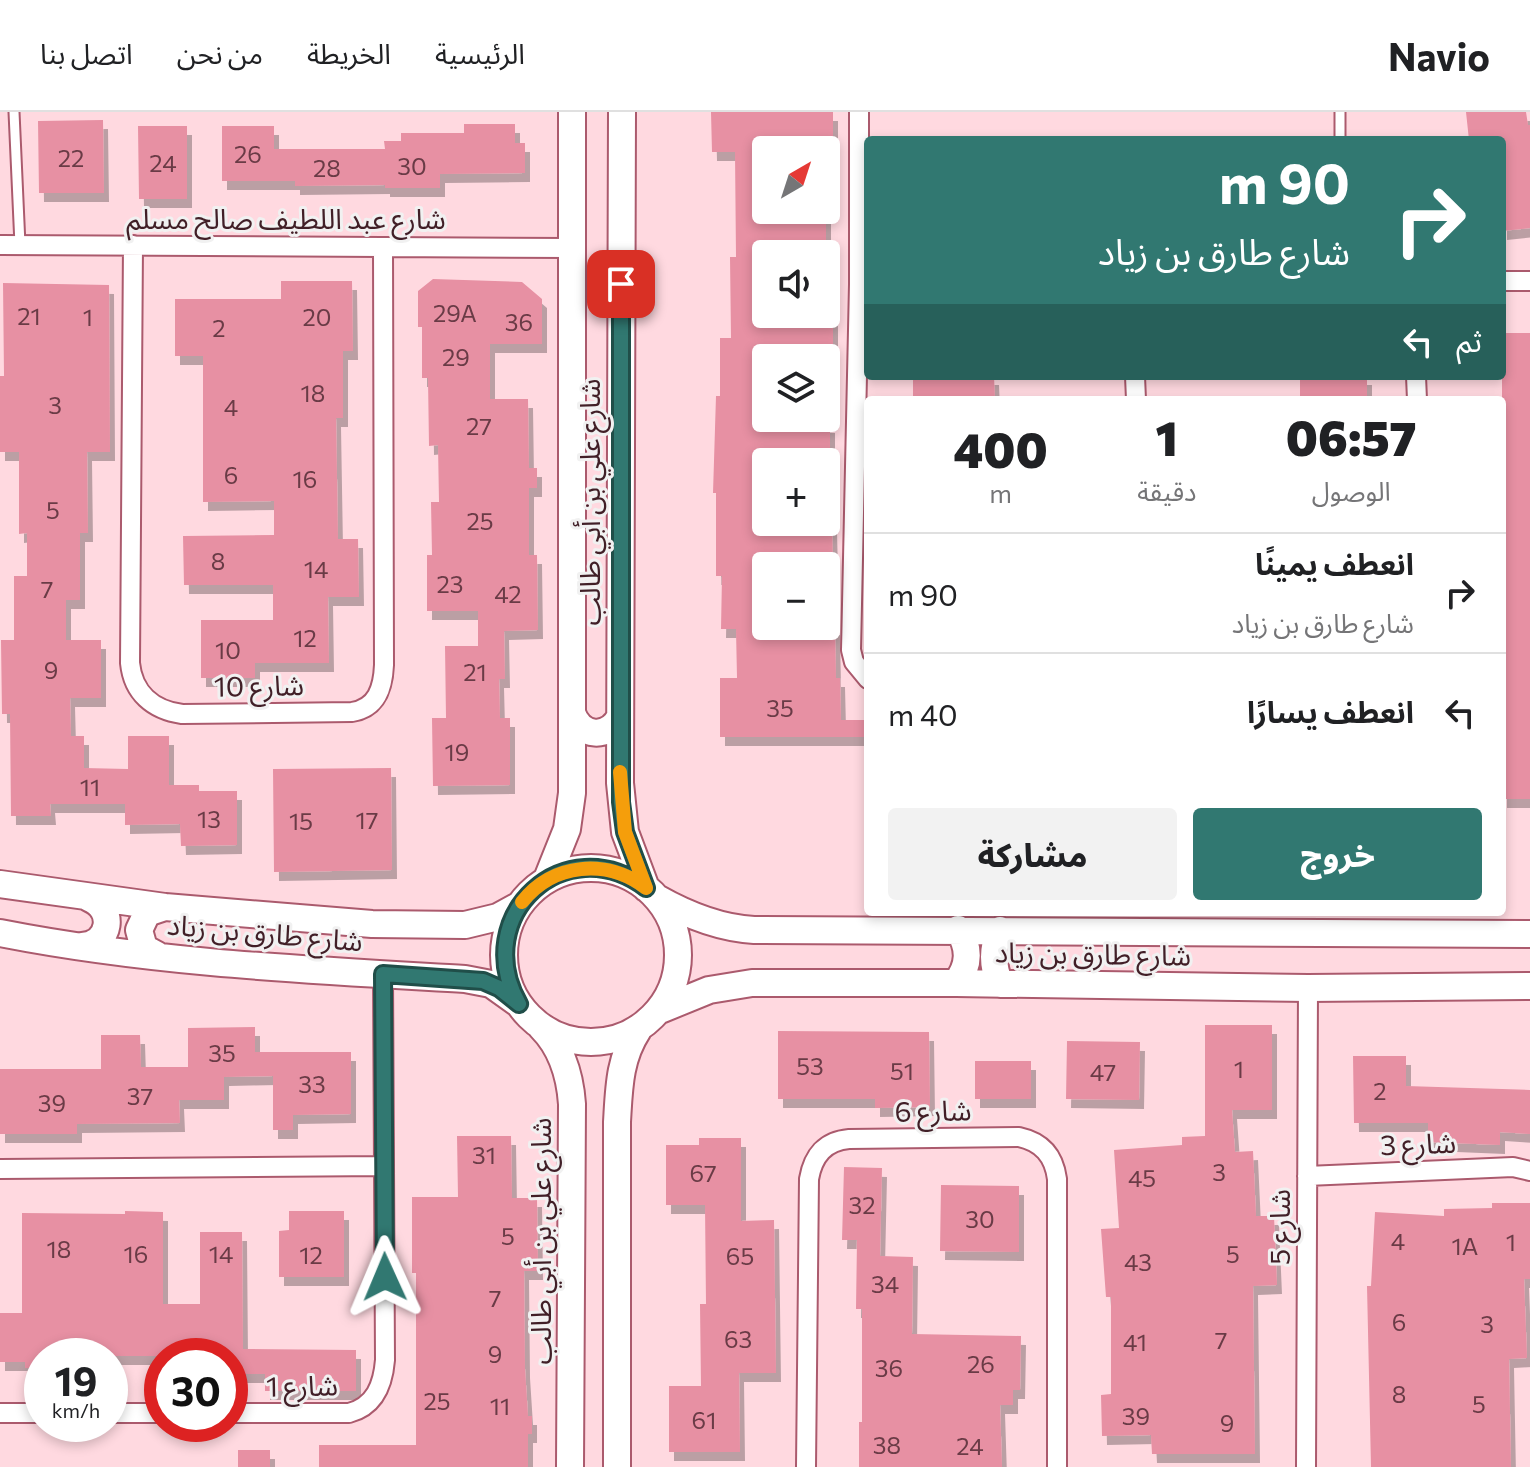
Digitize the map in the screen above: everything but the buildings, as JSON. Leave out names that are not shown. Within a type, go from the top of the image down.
[{"type":"main road","name":"شارع علي بن أبي طالب","points":[[547,879],[560,851],[571,810],[572,112]]},
{"type":"main road","name":"شارع علي بن أبي طالب","points":[[622,112],[620,717],[623,817],[630,847],[652,893]]},
{"type":"main road","points":[[572,713],[580,727],[595,734],[610,730],[620,717]]},
{"type":"main road","points":[[598,868],[624,874],[652,893],[673,924],[679,953],[675,983],[660,1010],[638,1030],[624,1037],[595,1043],[565,1039],[538,1025],[519,1004],[506,977],[504,948],[511,919],[518,906],[547,879],[572,870],[598,868]]},
{"type":"main road","name":"شارع طارق بن زياد","points":[[0,884],[165,907],[297,919],[451,926],[488,920],[518,906]]},
{"type":"main road","name":"شارع طارق بن زياد","points":[[652,893],[693,916],[747,930],[1530,934]]},
{"type":"main road","points":[[82,946],[102,938],[108,923],[103,907],[89,898]]},
{"type":"main road","points":[[157,955],[144,948],[139,930],[147,913],[165,907]]},
{"type":"main road","points":[[956,983],[968,962],[965,939],[958,929]]},
{"type":"main road","points":[[1000,930],[995,941],[993,963],[1000,984]]},
{"type":"main road","name":"شارع طارق بن زياد","points":[[0,933],[157,955],[483,981],[499,988],[519,1004]]},
{"type":"main road","name":"شارع طارق بن زياد","points":[[660,1010],[709,990],[738,985],[1530,986]]},
{"type":"main road","name":"شارع علي بن أبي طالب","points":[[538,1025],[559,1050],[571,1088],[570,1467]]},
{"type":"main road","points":[[617,1467],[617,1122],[620,1075],[628,1046],[638,1030]]},
{"type":"main road","points":[[573,1119],[591,1110],[610,1115],[617,1122]]},
{"type":"street","points":[[859,112],[863,284],[851,650],[854,662],[864,674]]},
{"type":"street","name":"شارع عبد اللطيف صالح مسلم","points":[[0,245],[571,248]]},
{"type":"street","name":"شارع 10","points":[[133,245],[130,663],[134,684],[140,693],[161,709],[182,714],[352,712],[369,706],[380,691],[384,665],[383,247]]},
{"type":"street","points":[[1506,281],[1530,281]]},
{"type":"street","name":"شارع 1","points":[[248,1413],[349,1413],[367,1406],[380,1388],[385,1360],[383,974]]},
{"type":"street","name":"شارع 5","points":[[1306,1467],[1308,988]]},
{"type":"street","name":"شارع 6","points":[[806,1467],[809,1179],[818,1155],[832,1142],[849,1139],[1019,1137],[1034,1142],[1046,1151],[1054,1162],[1057,1179],[1057,1467]]},
{"type":"street","points":[[0,1169],[384,1166]]},
{"type":"street","name":"شارع 3","points":[[1307,1176],[1513,1167],[1530,1171]]},
{"type":"street","points":[[0,1413],[24,1413]]},
{"type":"lane","points":[[14,112],[20,245]]},
{"type":"lane","points":[[1340,112],[1340,136]]},
{"type":"slow traffic","points":[[522,902],[547,879],[585,868],[624,874],[646,888],[625,832],[620,772]]},
{"type":"route","points":[[385,1277],[383,974],[483,981],[499,988],[519,1004],[506,977],[504,948],[511,919],[527,896],[547,879],[585,868],[624,874],[646,888],[625,832],[620,783],[621,284]]}]
